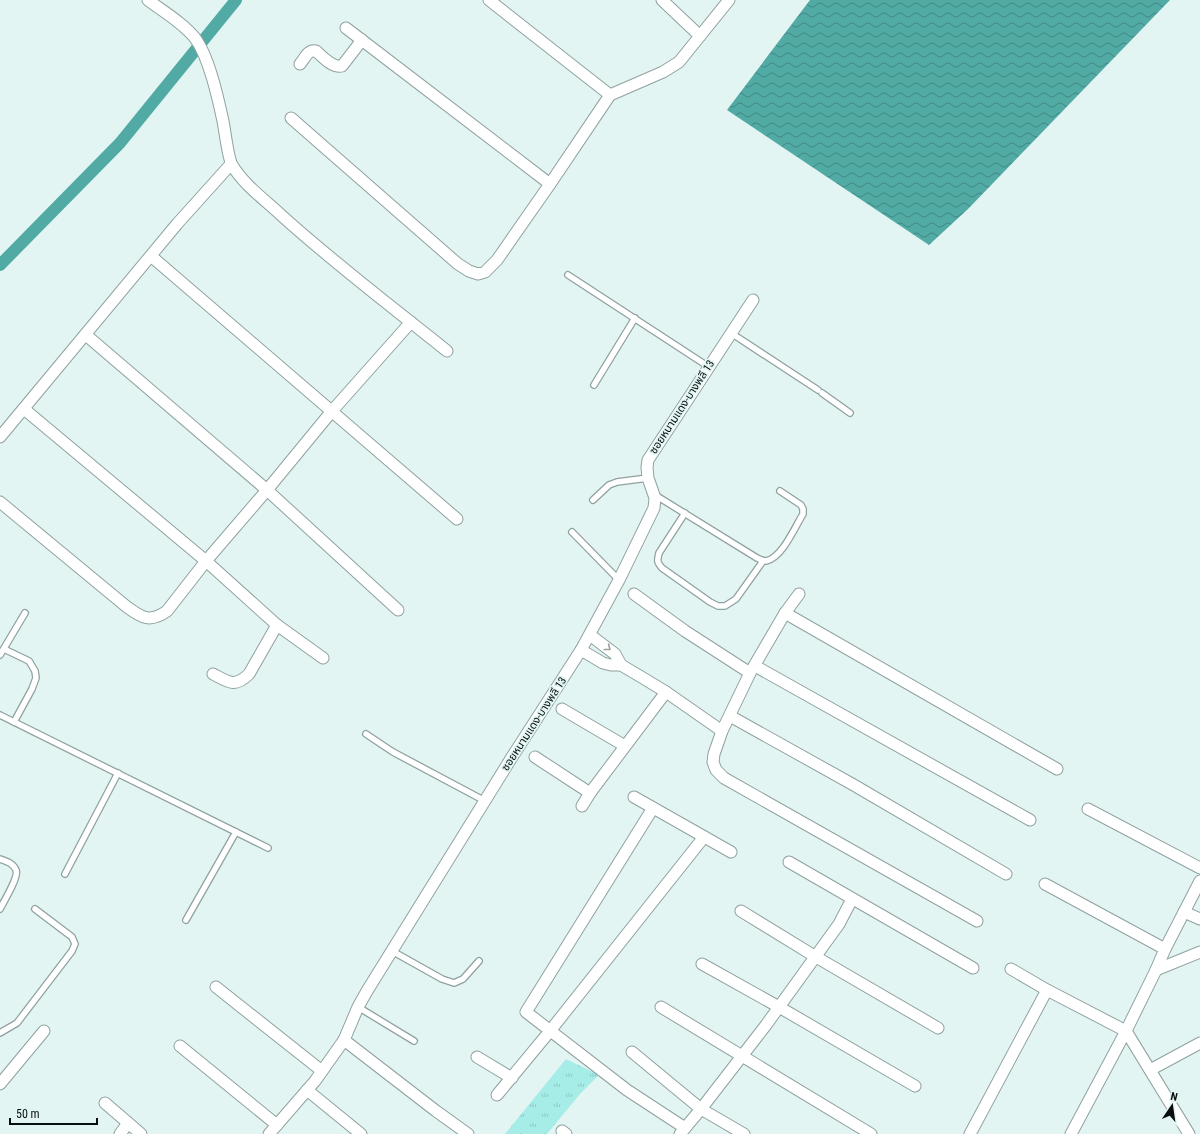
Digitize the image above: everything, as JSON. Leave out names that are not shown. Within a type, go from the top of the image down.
[{"type":"street","points":[[148,0],[186,28],[196,40],[206,60],[210,73],[223,121],[231,164],[248,184],[310,241],[447,351]]},
{"type":"street","points":[[489,0],[610,95]]},
{"type":"street","points":[[662,0],[700,36]]},
{"type":"street","points":[[291,118],[458,264],[469,271],[478,274],[485,272],[497,260],[610,95],[663,72],[679,62],[729,0]]},
{"type":"street","points":[[346,28],[550,184]]},
{"type":"street","points":[[300,64],[310,51],[316,50],[334,66],[342,66],[362,40]]},
{"type":"street","points":[[0,436],[86,335],[177,224],[231,164]]},
{"type":"street","points":[[151,256],[457,519]]},
{"type":"street","name":"ซอยหนามแดง-บางพลี 13","points":[[269,1134],[322,1072],[344,1040],[358,1007],[392,951],[581,650],[619,580],[654,508],[655,498],[648,478],[648,460],[753,300]]},
{"type":"street","points":[[0,502],[140,617],[151,618],[160,616],[167,611],[206,561],[332,411],[411,322]]},
{"type":"street","points":[[86,335],[267,490],[398,610]]},
{"type":"street","points":[[24,409],[206,561],[277,624],[323,658]]},
{"type":"street","points":[[634,594],[685,631],[1030,820]]},
{"type":"street","points":[[798,594],[752,669],[722,731],[714,754],[713,762],[716,770],[724,778],[977,922]]},
{"type":"street","points":[[785,614],[1057,769]]},
{"type":"street","points":[[212,674],[228,682],[242,681],[249,674],[277,624]]},
{"type":"street","points":[[590,634],[615,654],[621,665],[666,692],[722,731]]},
{"type":"street","points":[[581,650],[611,665],[621,665]]},
{"type":"street","points":[[582,806],[590,793],[666,692]]},
{"type":"street","points":[[562,709],[625,746]]},
{"type":"street","points":[[730,716],[852,784],[1006,874]]},
{"type":"street","points":[[535,757],[590,793]]},
{"type":"street","points":[[634,797],[731,852]]},
{"type":"street","points":[[653,808],[526,1012],[682,1131],[742,1057],[816,957],[839,924],[852,899]]},
{"type":"street","points":[[1088,809],[1200,868]]},
{"type":"street","points":[[497,1095],[550,1031],[704,837]]},
{"type":"street","points":[[789,862],[974,968]]},
{"type":"street","points":[[1071,1134],[1126,1031],[1165,949],[1200,881]]},
{"type":"street","points":[[1045,884],[1165,949]]},
{"type":"street","points":[[741,911],[816,957],[938,1028]]},
{"type":"street","points":[[1184,912],[1200,919]]},
{"type":"street","points":[[1156,970],[1200,952]]},
{"type":"street","points":[[702,964],[915,1086]]},
{"type":"street","points":[[1011,969],[1047,990],[1126,1031],[1189,1134]]},
{"type":"street","points":[[216,987],[322,1072]]},
{"type":"street","points":[[970,1134],[1047,990]]},
{"type":"street","points":[[661,1007],[871,1134]]},
{"type":"street","points":[[0,1084],[44,1032]]},
{"type":"street","points":[[344,1040],[436,1112],[468,1134]]},
{"type":"street","points":[[1150,1070],[1200,1043]]},
{"type":"street","points":[[180,1046],[277,1124]]},
{"type":"street","points":[[632,1052],[701,1109],[744,1134]]},
{"type":"street","points":[[477,1057],[512,1078]]},
{"type":"street","points":[[307,1090],[361,1134]]},
{"type":"street","points":[[105,1103],[141,1134]]},
{"type":"street","points":[[120,1134],[128,1123]]},
{"type":"lane","points":[[568,274],[709,367]]},
{"type":"lane","points":[[594,385],[635,318]]},
{"type":"lane","points":[[731,333],[850,413]]},
{"type":"lane","points":[[593,500],[609,485],[617,482],[648,478]]},
{"type":"lane","points":[[685,513],[659,553],[657,560],[658,564],[710,602],[718,606],[725,606],[736,599],[763,561],[773,558],[781,551],[803,514],[801,505],[780,492]]},
{"type":"lane","points":[[653,493],[763,561]]},
{"type":"lane","points":[[572,532],[619,580]]},
{"type":"lane","points":[[0,655],[25,613]]},
{"type":"lane","points":[[4,649],[29,661],[36,671],[36,678],[32,689],[14,722]]},
{"type":"lane","points":[[0,715],[268,848]]},
{"type":"lane","points":[[366,734],[393,752],[485,801]]},
{"type":"lane","points":[[65,874],[118,774]]},
{"type":"lane","points":[[186,920],[236,832]]},
{"type":"lane","points":[[0,859],[10,863],[17,872],[0,909]]},
{"type":"lane","points":[[0,1033],[17,1023],[72,951],[75,944],[72,937],[35,909]]},
{"type":"lane","points":[[392,951],[442,979],[454,982],[463,979],[480,961]]},
{"type":"lane","points":[[358,1007],[414,1040]]},
{"type":"green space","points":[[566,1059],[599,1075],[580,1094],[547,1134],[505,1134]]},
{"type":"water","points":[[810,0],[1170,0],[968,209],[929,245],[727,110]]},
{"type":"waterway","points":[[0,265],[120,143],[236,0]]}]
